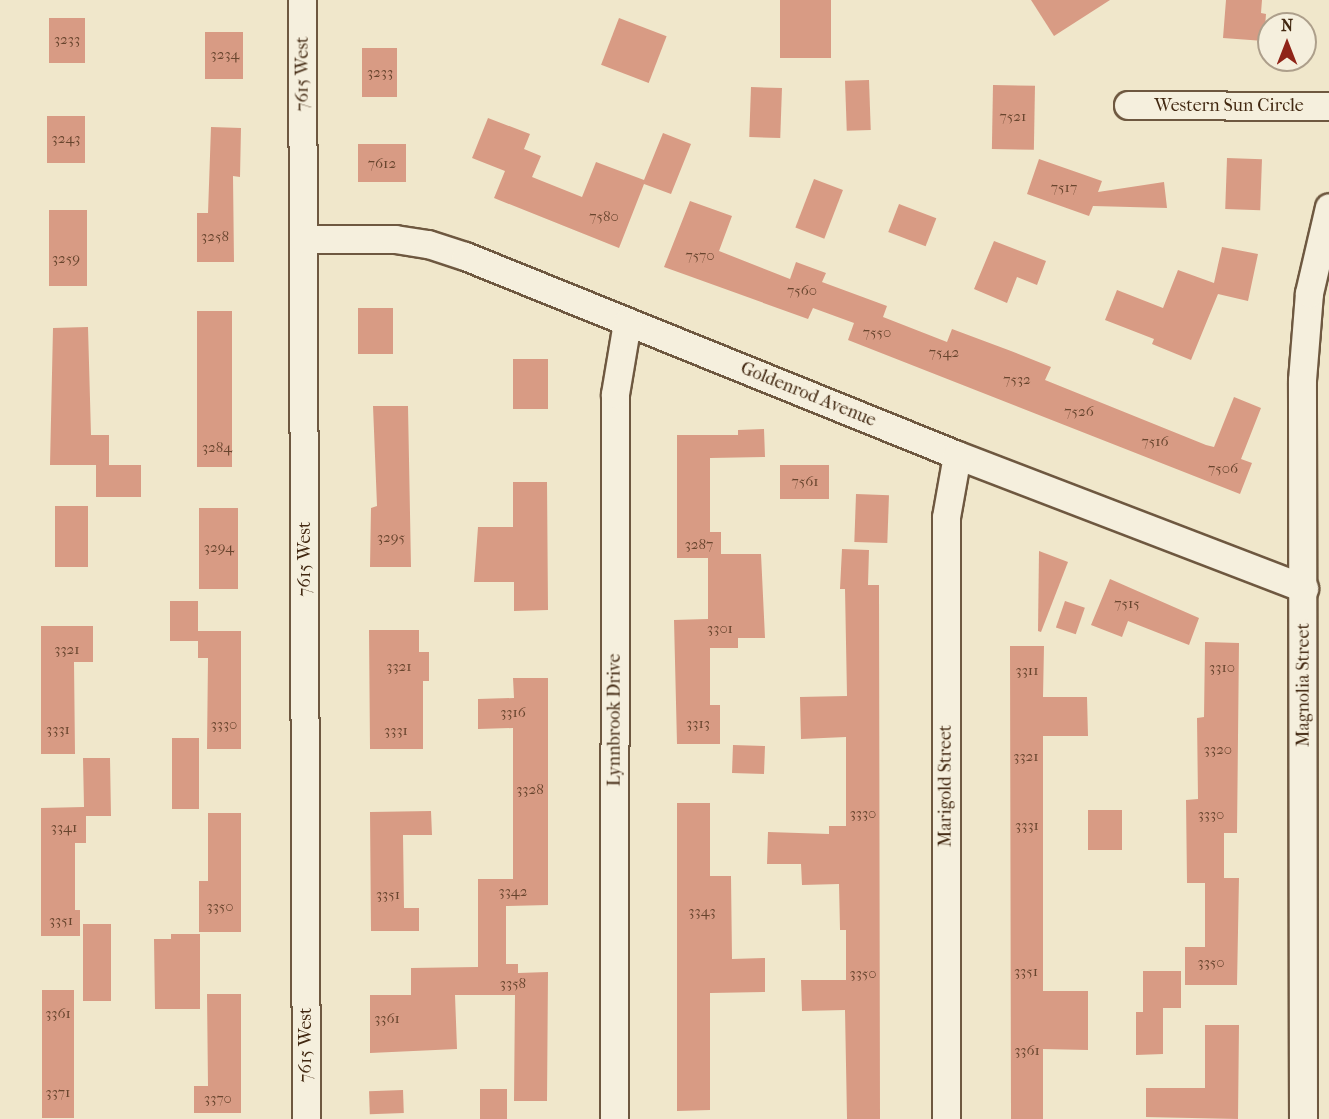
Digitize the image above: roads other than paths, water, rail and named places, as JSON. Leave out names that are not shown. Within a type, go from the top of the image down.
[{"type":"street","name":"7615 West","points":[[302,0],[306,1119]]},
{"type":"street","name":"Western Sun Circle","points":[[1128,105],[1329,106]]},
{"type":"street","name":"Magnolia Street","points":[[1303,1119],[1303,334],[1323,253],[1329,207]]},
{"type":"street","name":"Goldenrod Avenue","points":[[304,239],[395,239],[428,244],[957,455],[1304,588]]},
{"type":"street","name":"Lynnbrook Drive","points":[[614,1119],[615,394],[627,322]]},
{"type":"street","name":"Marigold Street","points":[[946,1119],[946,517],[957,455]]}]
